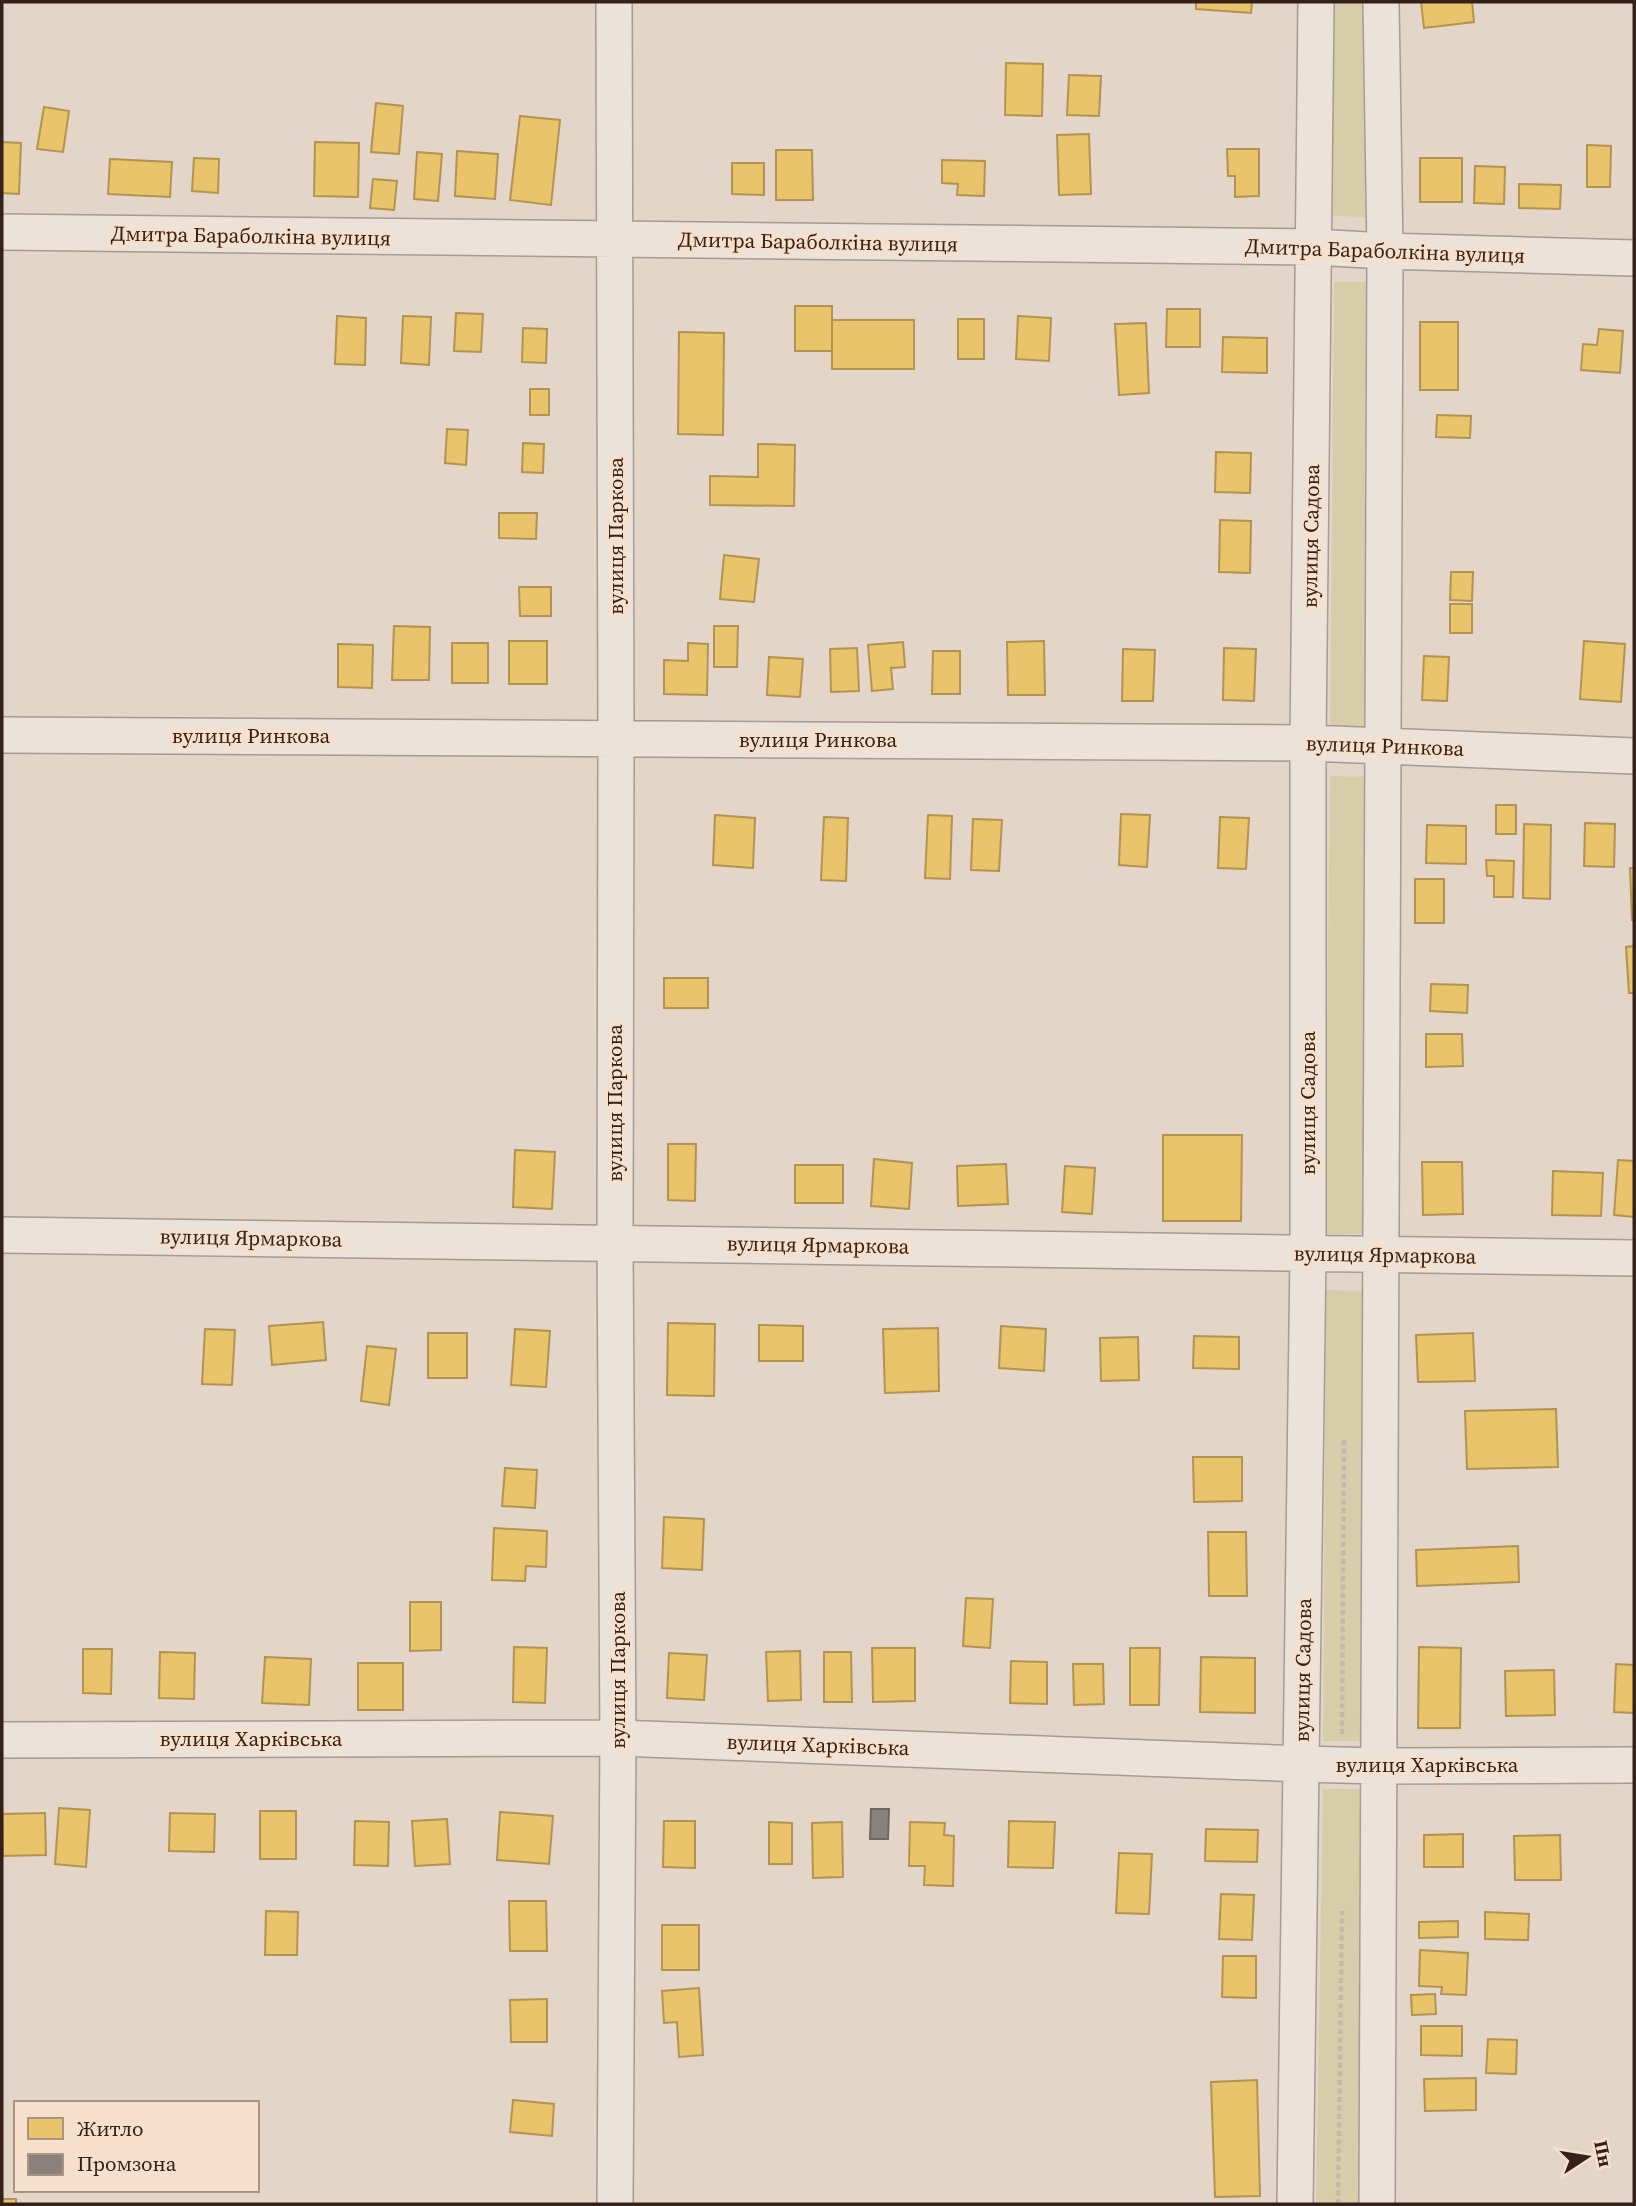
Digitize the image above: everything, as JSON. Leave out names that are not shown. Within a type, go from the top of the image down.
[{"type":"street","name":"вулиця Паркова","points":[[614,2],[618,1738],[615,2204]]},
{"type":"street","name":"вулиця Садова","points":[[1295,2204],[1308,1254],[1308,743],[1315,2]]},
{"type":"street","points":[[1377,2204],[1385,251],[1381,2]]},
{"type":"street","name":"Дмитра Бараболкіна вулиця","points":[[2,232],[1314,247],[1634,258]]},
{"type":"street","name":"вулиця Ринкова","points":[[2,735],[1308,743],[1634,756]]},
{"type":"street","name":"вулиця Ярмаркова","points":[[2,1235],[1634,1258]]},
{"type":"street","name":"вулиця Харківська","points":[[2,1740],[618,1738],[1302,1764],[1634,1765]]},
{"type":"path","points":[[1344,1427],[1344,1765]]},
{"type":"path","points":[[1338,2204],[1342,1900]]},
{"type":"shaded area","points":[[1330,2],[1369,2],[1371,217],[1332,216]]},
{"type":"shaded area","points":[[1334,282],[1374,282],[1370,733],[1330,732]]},
{"type":"shaded area","points":[[1330,776],[1369,777],[1364,1234],[1325,1234]]},
{"type":"shaded area","points":[[1326,1290],[1367,1291],[1364,1741],[1323,1741]]},
{"type":"shaded area","points":[[1323,1789],[1366,1789],[1359,2204],[1316,2204]]},
{"type":"building: Житло","points":[[1196,2],[1252,2],[1251,13],[1196,9]]},
{"type":"building: Житло","points":[[1421,2],[1472,2],[1474,22],[1424,28]]},
{"type":"building: Житло","points":[[1006,63],[1043,64],[1042,116],[1005,115]]},
{"type":"building: Житло","points":[[1069,75],[1101,76],[1099,116],[1067,115]]},
{"type":"building: Житло","points":[[376,103],[403,106],[399,154],[371,152]]},
{"type":"building: Житло","points":[[44,107],[69,111],[63,152],[37,149]]},
{"type":"building: Житло","points":[[520,116],[560,120],[551,205],[510,200]]},
{"type":"building: Житло","points":[[1089,134],[1091,194],[1059,195],[1057,135]]},
{"type":"building: Житло","points":[[2,142],[21,143],[19,194],[2,193]]},
{"type":"building: Житло","points":[[315,142],[359,143],[358,197],[314,196]]},
{"type":"building: Житло","points":[[1587,145],[1611,146],[1610,187],[1587,187]]},
{"type":"building: Житло","points":[[1227,149],[1259,149],[1259,196],[1235,197],[1235,176],[1228,176]]},
{"type":"building: Житло","points":[[776,150],[812,150],[813,200],[776,200]]},
{"type":"building: Житло","points":[[457,151],[498,154],[495,199],[455,196]]},
{"type":"building: Житло","points":[[417,152],[442,154],[438,201],[414,199]]},
{"type":"building: Житло","points":[[194,158],[219,159],[218,193],[192,191]]},
{"type":"building: Житло","points":[[1420,158],[1462,158],[1462,202],[1420,202]]},
{"type":"building: Житло","points":[[110,159],[172,162],[170,197],[108,194]]},
{"type":"building: Житло","points":[[942,160],[985,161],[984,196],[957,195],[958,184],[942,183]]},
{"type":"building: Житло","points":[[732,163],[764,163],[764,195],[732,194]]},
{"type":"building: Житло","points":[[1475,166],[1505,167],[1504,204],[1474,203]]},
{"type":"building: Житло","points":[[373,179],[397,181],[394,210],[370,208]]},
{"type":"building: Житло","points":[[1519,184],[1561,185],[1560,209],[1519,208]]},
{"type":"building: Житло","points":[[795,306],[832,306],[832,351],[795,351]]},
{"type":"building: Житло","points":[[1167,309],[1200,309],[1200,347],[1166,347]]},
{"type":"building: Житло","points":[[456,313],[483,314],[481,352],[454,351]]},
{"type":"building: Житло","points":[[337,316],[366,318],[365,365],[335,364]]},
{"type":"building: Житло","points":[[403,316],[431,317],[429,365],[401,363]]},
{"type":"building: Житло","points":[[1018,316],[1051,318],[1049,361],[1016,359]]},
{"type":"building: Житло","points":[[958,319],[984,319],[984,359],[958,359]]},
{"type":"building: Житло","points":[[832,320],[914,320],[914,369],[832,369]]},
{"type":"building: Житло","points":[[1420,322],[1458,322],[1458,390],[1420,390]]},
{"type":"building: Житло","points":[[1146,323],[1149,393],[1119,395],[1115,324]]},
{"type":"building: Житло","points":[[523,328],[547,329],[546,363],[522,362]]},
{"type":"building: Житло","points":[[1599,329],[1623,331],[1620,373],[1581,370],[1583,344],[1597,345]]},
{"type":"building: Житло","points":[[679,332],[724,333],[723,435],[678,434]]},
{"type":"building: Житло","points":[[1223,337],[1267,338],[1267,373],[1222,372]]},
{"type":"building: Житло","points":[[530,389],[549,389],[549,415],[530,415]]},
{"type":"building: Житло","points":[[1437,415],[1471,416],[1470,438],[1436,437]]},
{"type":"building: Житло","points":[[447,429],[468,430],[466,465],[445,463]]},
{"type":"building: Житло","points":[[523,443],[544,444],[543,473],[522,472]]},
{"type":"building: Житло","points":[[758,444],[795,445],[794,506],[710,505],[710,476],[758,477]]},
{"type":"building: Житло","points":[[1216,452],[1251,453],[1250,493],[1215,492]]},
{"type":"building: Житло","points":[[499,513],[537,513],[536,539],[499,538]]},
{"type":"building: Житло","points":[[1220,520],[1251,521],[1250,573],[1219,572]]},
{"type":"building: Житло","points":[[724,555],[759,559],[754,602],[720,599]]},
{"type":"building: Житло","points":[[1451,572],[1473,572],[1472,601],[1450,600]]},
{"type":"building: Житло","points":[[519,587],[551,587],[551,616],[520,616]]},
{"type":"building: Житло","points":[[1450,604],[1472,604],[1472,633],[1450,633]]},
{"type":"building: Житло","points":[[394,626],[430,627],[429,680],[392,680]]},
{"type":"building: Житло","points":[[714,626],[738,626],[737,667],[714,667]]},
{"type":"building: Житло","points":[[509,641],[547,641],[547,684],[509,684]]},
{"type":"building: Житло","points":[[1044,641],[1045,695],[1008,695],[1007,642]]},
{"type":"building: Житло","points":[[1584,641],[1625,644],[1621,702],[1580,699]]},
{"type":"building: Житло","points":[[903,642],[905,667],[891,668],[893,689],[872,691],[868,645]]},
{"type":"building: Житло","points":[[452,643],[488,643],[488,683],[452,683]]},
{"type":"building: Житло","points":[[688,643],[708,644],[707,695],[664,694],[664,660],[688,661]]},
{"type":"building: Житло","points":[[338,644],[373,645],[372,688],[338,687]]},
{"type":"building: Житло","points":[[857,648],[859,691],[831,692],[830,649]]},
{"type":"building: Житло","points":[[1224,648],[1256,649],[1254,701],[1223,700]]},
{"type":"building: Житло","points":[[1123,649],[1155,650],[1153,701],[1122,701]]},
{"type":"building: Житло","points":[[933,651],[960,651],[960,694],[932,694]]},
{"type":"building: Житло","points":[[1424,656],[1449,657],[1447,701],[1422,700]]},
{"type":"building: Житло","points":[[769,657],[803,659],[800,697],[767,695]]},
{"type":"building: Житло","points":[[1496,805],[1516,805],[1516,834],[1496,834]]},
{"type":"building: Житло","points":[[1121,814],[1150,815],[1147,867],[1119,865]]},
{"type":"building: Житло","points":[[715,815],[755,818],[753,868],[713,865]]},
{"type":"building: Житло","points":[[928,815],[952,816],[950,879],[925,878]]},
{"type":"building: Житло","points":[[824,817],[848,818],[846,881],[821,880]]},
{"type":"building: Житло","points":[[1220,817],[1249,818],[1246,869],[1218,868]]},
{"type":"building: Житло","points":[[973,819],[1002,820],[999,871],[971,870]]},
{"type":"building: Житло","points":[[1585,823],[1615,824],[1614,867],[1584,866]]},
{"type":"building: Житло","points":[[1524,824],[1551,825],[1550,899],[1523,898]]},
{"type":"building: Житло","points":[[1427,825],[1466,826],[1466,864],[1426,863]]},
{"type":"building: Житло","points":[[1486,860],[1514,861],[1513,897],[1494,897],[1494,876],[1487,876]]},
{"type":"building: Житло","points":[[1630,868],[1634,868],[1634,920],[1632,920]]},
{"type":"building: Житло","points":[[1415,879],[1444,879],[1444,923],[1415,923]]},
{"type":"building: Житло","points":[[1634,946],[1634,993],[1629,993],[1626,947]]},
{"type":"building: Житло","points":[[664,978],[708,978],[708,1008],[664,1008]]},
{"type":"building: Житло","points":[[1431,984],[1468,985],[1467,1013],[1430,1011]]},
{"type":"building: Житло","points":[[1426,1034],[1462,1034],[1463,1066],[1426,1067]]},
{"type":"building: Житло","points":[[1163,1135],[1242,1135],[1241,1221],[1163,1221]]},
{"type":"building: Житло","points":[[668,1144],[696,1144],[695,1201],[668,1200]]},
{"type":"building: Житло","points":[[515,1150],[555,1152],[552,1209],[513,1207]]},
{"type":"building: Житло","points":[[874,1159],[912,1163],[909,1209],[871,1206]]},
{"type":"building: Житло","points":[[1618,1160],[1634,1161],[1634,1217],[1614,1215]]},
{"type":"building: Житло","points":[[1422,1162],[1462,1162],[1463,1214],[1423,1215]]},
{"type":"building: Житло","points":[[1006,1164],[1008,1204],[958,1206],[957,1166]]},
{"type":"building: Житло","points":[[795,1165],[843,1165],[843,1203],[795,1203]]},
{"type":"building: Житло","points":[[1065,1166],[1095,1168],[1092,1214],[1062,1212]]},
{"type":"building: Житло","points":[[1553,1171],[1603,1173],[1601,1216],[1552,1215]]},
{"type":"building: Житло","points":[[323,1322],[326,1360],[272,1365],[269,1326]]},
{"type":"building: Житло","points":[[668,1323],[715,1324],[714,1396],[667,1395]]},
{"type":"building: Житло","points":[[759,1325],[803,1326],[803,1361],[759,1361]]},
{"type":"building: Житло","points":[[1001,1326],[1046,1329],[1044,1371],[999,1368]]},
{"type":"building: Житло","points":[[938,1328],[939,1391],[885,1393],[883,1329]]},
{"type":"building: Житло","points":[[205,1329],[235,1330],[232,1385],[202,1384]]},
{"type":"building: Житло","points":[[515,1329],[550,1331],[546,1387],[511,1385]]},
{"type":"building: Житло","points":[[428,1333],[467,1333],[467,1378],[428,1378]]},
{"type":"building: Житло","points":[[1473,1333],[1475,1381],[1418,1382],[1416,1335]]},
{"type":"building: Житло","points":[[1194,1336],[1239,1337],[1239,1369],[1193,1368]]},
{"type":"building: Житло","points":[[1138,1337],[1139,1380],[1101,1381],[1100,1338]]},
{"type":"building: Житло","points":[[367,1346],[396,1349],[389,1405],[361,1401]]},
{"type":"building: Житло","points":[[1556,1409],[1558,1467],[1467,1469],[1465,1411]]},
{"type":"building: Житло","points":[[1193,1457],[1242,1457],[1242,1501],[1194,1502]]},
{"type":"building: Житло","points":[[505,1468],[537,1470],[535,1508],[502,1506]]},
{"type":"building: Житло","points":[[664,1517],[704,1519],[702,1570],[662,1568]]},
{"type":"building: Житло","points":[[494,1528],[547,1531],[546,1567],[526,1566],[525,1581],[492,1580]]},
{"type":"building: Житло","points":[[1208,1532],[1246,1532],[1247,1596],[1209,1596]]},
{"type":"building: Житло","points":[[1518,1546],[1519,1582],[1417,1586],[1416,1550]]},
{"type":"building: Житло","points":[[966,1598],[993,1599],[990,1648],[963,1646]]},
{"type":"building: Житло","points":[[410,1602],[441,1602],[441,1650],[410,1651]]},
{"type":"building: Житло","points":[[514,1647],[547,1648],[545,1703],[513,1702]]},
{"type":"building: Житло","points":[[1419,1647],[1461,1648],[1460,1728],[1418,1728]]},
{"type":"building: Житло","points":[[872,1648],[915,1648],[915,1701],[873,1702]]},
{"type":"building: Житло","points":[[1130,1648],[1160,1648],[1159,1705],[1130,1705]]},
{"type":"building: Житло","points":[[83,1649],[112,1649],[111,1694],[83,1693]]},
{"type":"building: Житло","points":[[800,1651],[801,1700],[768,1701],[766,1652]]},
{"type":"building: Житло","points":[[160,1652],[195,1653],[194,1699],[159,1698]]},
{"type":"building: Житло","points":[[824,1652],[851,1652],[852,1702],[824,1702]]},
{"type":"building: Житло","points":[[669,1653],[707,1655],[704,1700],[667,1698]]},
{"type":"building: Житло","points":[[265,1657],[311,1659],[309,1705],[262,1703]]},
{"type":"building: Житло","points":[[1201,1657],[1255,1658],[1255,1713],[1200,1712]]},
{"type":"building: Житло","points":[[1011,1661],[1047,1662],[1047,1704],[1010,1703]]},
{"type":"building: Житло","points":[[358,1663],[403,1663],[403,1710],[358,1710]]},
{"type":"building: Житло","points":[[1073,1664],[1103,1664],[1104,1704],[1074,1705]]},
{"type":"building: Житло","points":[[1616,1664],[1634,1665],[1634,1713],[1614,1712]]},
{"type":"building: Житло","points":[[1554,1670],[1555,1715],[1506,1716],[1505,1671]]},
{"type":"building: Житло","points":[[59,1808],[90,1810],[86,1867],[55,1864]]},
{"type":"building: Житло","points":[[260,1811],[296,1811],[296,1859],[260,1859]]},
{"type":"building: Житло","points":[[500,1812],[553,1816],[549,1864],[497,1860]]},
{"type":"building: Житло","points":[[45,1813],[46,1855],[3,1856],[2,1814]]},
{"type":"building: Житло","points":[[170,1813],[215,1814],[214,1852],[169,1851]]},
{"type":"building: Житло","points":[[447,1819],[450,1864],[415,1866],[412,1821]]},
{"type":"building: Житло","points":[[355,1821],[389,1822],[388,1866],[354,1865]]},
{"type":"building: Житло","points":[[664,1821],[695,1821],[695,1868],[663,1867]]},
{"type":"building: Житло","points":[[1009,1821],[1055,1822],[1053,1868],[1008,1867]]},
{"type":"building: Житло","points":[[769,1822],[792,1823],[792,1864],[769,1864]]},
{"type":"building: Житло","points":[[842,1822],[843,1877],[813,1878],[812,1823]]},
{"type":"building: Житло","points":[[910,1822],[945,1823],[944,1835],[954,1836],[953,1886],[924,1885],[925,1866],[909,1866]]},
{"type":"building: Житло","points":[[1206,1829],[1258,1830],[1257,1862],[1205,1861]]},
{"type":"building: Житло","points":[[1463,1834],[1463,1867],[1424,1867],[1424,1835]]},
{"type":"building: Житло","points":[[1560,1835],[1561,1880],[1515,1880],[1514,1836]]},
{"type":"building: Житло","points":[[1119,1853],[1152,1854],[1149,1914],[1116,1913]]},
{"type":"building: Житло","points":[[1221,1894],[1254,1895],[1252,1940],[1219,1939]]},
{"type":"building: Житло","points":[[509,1901],[546,1901],[547,1951],[510,1951]]},
{"type":"building: Житло","points":[[266,1911],[298,1912],[297,1955],[265,1955]]},
{"type":"building: Житло","points":[[1485,1912],[1529,1914],[1528,1940],[1485,1939]]},
{"type":"building: Житло","points":[[1458,1921],[1458,1937],[1419,1938],[1419,1922]]},
{"type":"building: Житло","points":[[662,1925],[699,1925],[699,1970],[662,1970]]},
{"type":"building: Житло","points":[[1420,1950],[1468,1953],[1466,1995],[1441,1994],[1442,1987],[1419,1986]]},
{"type":"building: Житло","points":[[1223,1956],[1256,1956],[1256,1998],[1222,1997]]},
{"type":"building: Житло","points":[[699,1988],[703,2055],[679,2057],[677,2022],[664,2023],[662,1991]]},
{"type":"building: Житло","points":[[1435,1994],[1436,2014],[1412,2015],[1411,1995]]},
{"type":"building: Житло","points":[[547,1999],[547,2042],[511,2042],[510,2000]]},
{"type":"building: Житло","points":[[1421,2026],[1462,2026],[1462,2056],[1421,2055]]},
{"type":"building: Житло","points":[[1488,2039],[1517,2040],[1516,2074],[1486,2073]]},
{"type":"building: Житло","points":[[1476,2078],[1476,2110],[1425,2111],[1424,2079]]},
{"type":"building: Житло","points":[[1257,2080],[1260,2196],[1215,2197],[1211,2082]]},
{"type":"building: Житло","points":[[513,2100],[554,2104],[552,2136],[510,2132]]},
{"type":"building: Житло","points":[[2,2199],[16,2199],[16,2204],[2,2204]]},
{"type":"building: Промзона","points":[[871,1809],[889,1809],[888,1839],[870,1839]]}]
